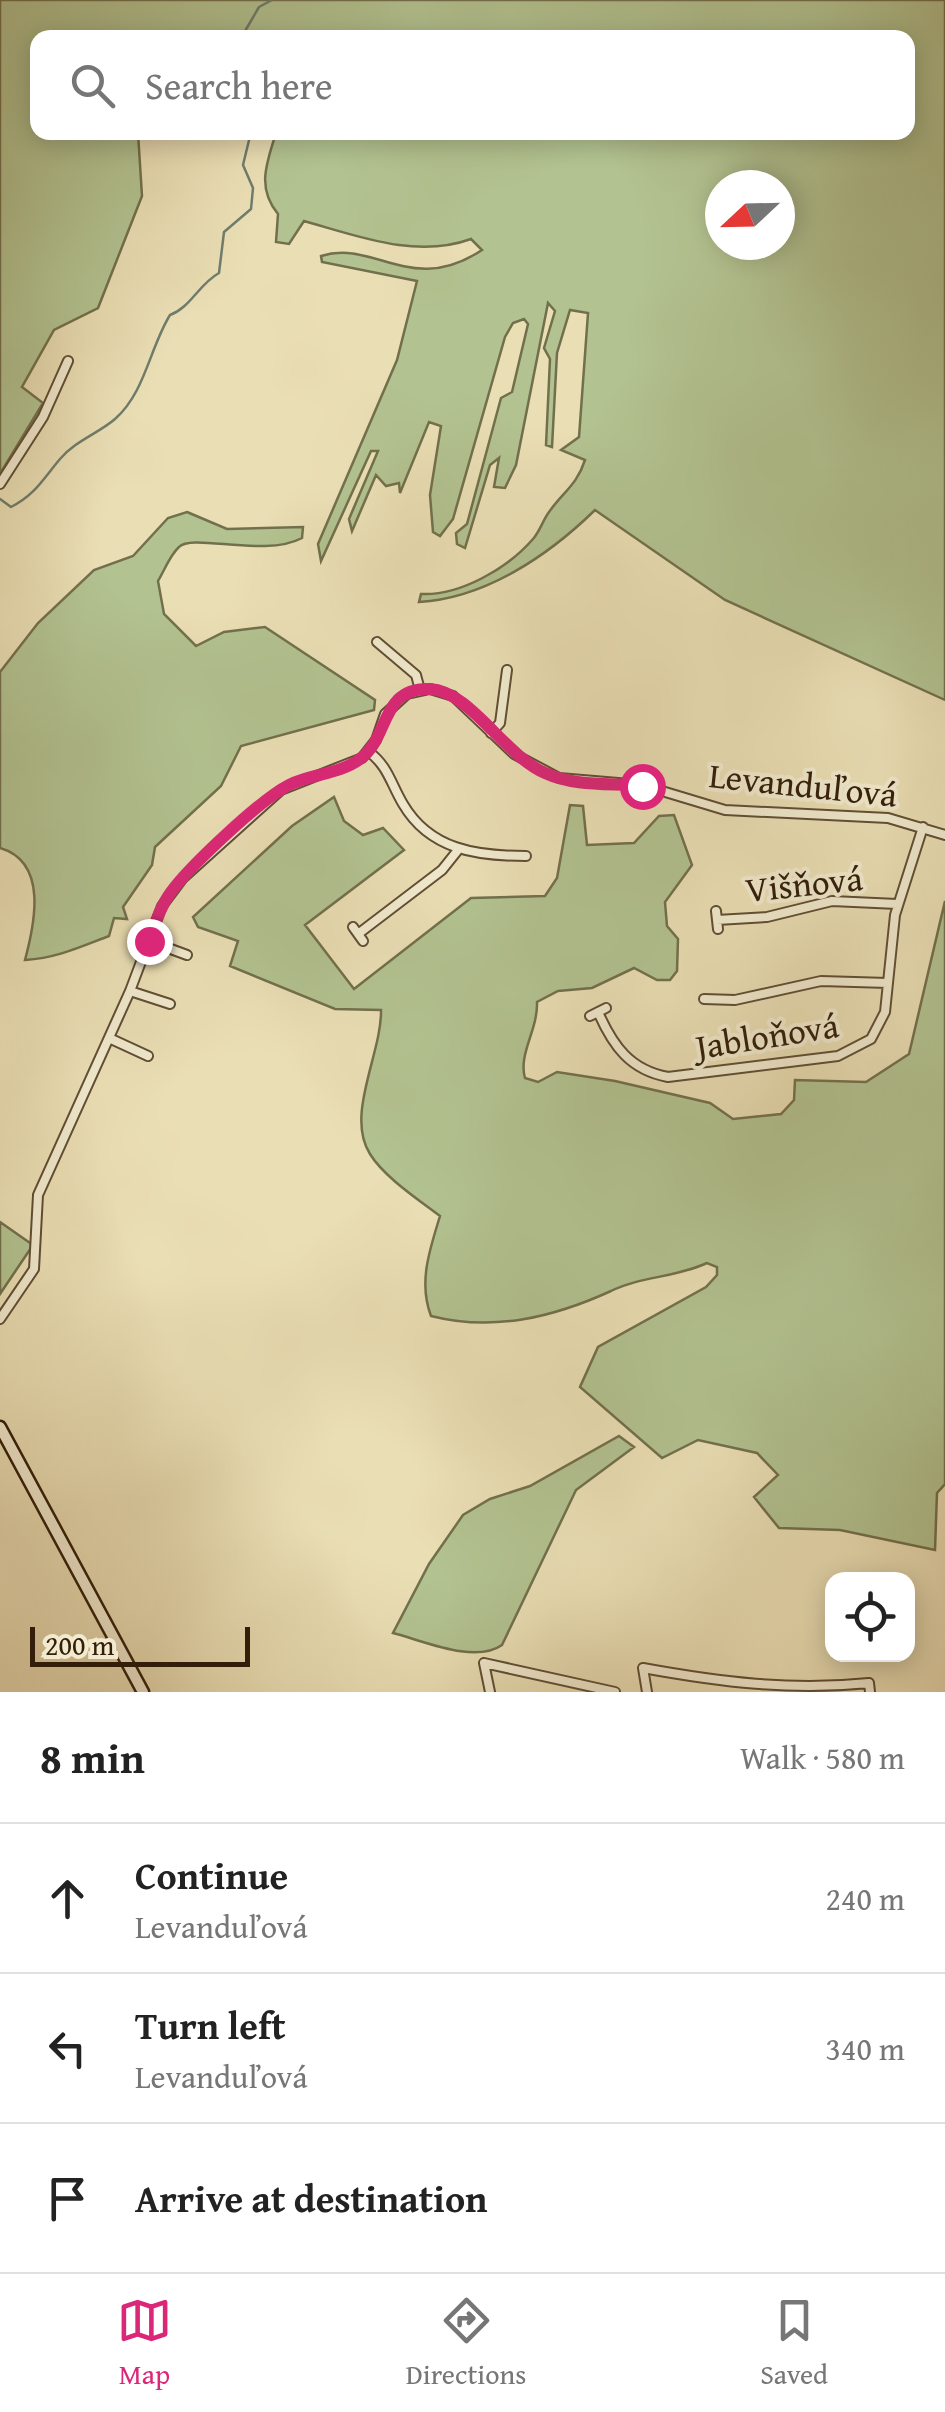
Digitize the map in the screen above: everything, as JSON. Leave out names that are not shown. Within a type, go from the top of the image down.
[{"type":"street","points":[[0,484],[43,417],[68,361]]},
{"type":"street","name":"Levanduľová","points":[[377,642],[416,675],[420,690],[453,696],[531,766],[574,782],[642,786],[726,810],[888,818],[945,835]]},
{"type":"street","points":[[491,733],[500,723],[507,670]]},
{"type":"street","points":[[0,1318],[34,1269],[38,1196],[172,890],[268,799],[292,783],[350,765],[369,752],[390,707],[420,690]]},
{"type":"street","points":[[369,752],[385,766],[414,819],[458,850],[484,856],[526,856]]},
{"type":"street","name":"Jabloňová","points":[[598,1012],[611,1040],[631,1062],[658,1075],[690,1076],[857,1050],[882,1022],[897,904],[923,827]]},
{"type":"street","points":[[358,934],[442,870],[458,850]]},
{"type":"street","name":"Višňová","points":[[717,920],[767,917],[832,902],[897,904]]},
{"type":"street","points":[[149,941],[188,955]]},
{"type":"street","points":[[704,999],[735,1000],[821,981],[888,984]]},
{"type":"street","points":[[130,990],[170,1004]]},
{"type":"street","points":[[109,1038],[148,1056]]},
{"type":"street","points":[[0,1427],[143,1692]]},
{"type":"street","points":[[490,1692],[484,1663],[615,1692]]},
{"type":"street","points":[[648,1692],[643,1668],[738,1689],[869,1683],[870,1692]]},
{"type":"green space","points":[[0,0],[945,0],[945,700],[725,600],[595,510],[558,543],[515,571],[468,592],[419,602],[421,594],[466,585],[510,561],[535,536],[582,469],[585,460],[561,450],[579,437],[588,313],[570,310],[557,353],[552,447],[546,445],[550,359],[544,348],[555,311],[548,303],[516,465],[505,488],[494,487],[499,458],[490,465],[465,548],[457,544],[456,533],[467,524],[501,398],[512,392],[528,324],[524,319],[513,323],[505,337],[453,519],[440,536],[433,532],[430,495],[441,426],[429,422],[400,493],[399,483],[386,486],[376,475],[352,531],[349,519],[378,451],[371,451],[321,561],[318,544],[397,360],[417,281],[322,262],[321,256],[359,254],[414,268],[434,268],[457,263],[482,250],[471,239],[450,245],[408,246],[366,239],[304,221],[289,244],[276,242],[278,214],[265,185],[274,140],[915,140],[915,30],[30,30],[30,140],[138,140],[142,196],[98,308],[54,330],[22,387],[43,403],[0,474]]},
{"type":"green space","points":[[187,512],[227,529],[303,527],[302,538],[269,546],[186,543],[170,559],[158,581],[164,614],[196,646],[224,632],[265,627],[375,700],[374,710],[241,746],[221,786],[155,847],[152,865],[123,907],[127,919],[114,918],[109,936],[58,954],[25,960],[34,912],[32,880],[15,855],[0,848],[0,672],[38,623],[94,570],[133,556],[168,518]]},
{"type":"green space","points":[[334,797],[344,821],[363,835],[383,828],[404,850],[305,925],[354,989],[471,898],[545,896],[557,878],[570,805],[583,806],[587,845],[634,843],[659,816],[674,815],[692,865],[665,902],[667,926],[678,939],[677,971],[670,980],[657,980],[634,968],[592,988],[558,991],[537,1002],[524,1060],[525,1078],[538,1082],[557,1072],[615,1081],[710,1103],[733,1119],[781,1114],[794,1100],[795,1080],[866,1082],[909,1054],[945,901],[945,1484],[937,1493],[935,1550],[840,1530],[779,1528],[754,1497],[778,1475],[757,1453],[698,1440],[662,1458],[580,1387],[598,1347],[706,1287],[717,1275],[717,1267],[707,1263],[634,1282],[568,1308],[523,1319],[478,1322],[431,1316],[425,1278],[440,1216],[384,1171],[363,1138],[363,1103],[381,1010],[335,1009],[230,966],[238,941],[198,927],[193,917],[292,826]]},
{"type":"green space","points":[[0,1222],[33,1245],[0,1294]]},
{"type":"green space","points":[[619,1436],[634,1447],[576,1490],[502,1645],[464,1652],[393,1633],[429,1564],[463,1515],[490,1499],[530,1486]]},
{"type":"waterway","points":[[246,30],[259,7],[272,0]]},
{"type":"waterway","points":[[0,499],[11,507],[19,502],[66,453],[115,419],[140,383],[170,315],[219,273],[224,232],[251,209],[253,188],[243,165],[249,140]]},
{"type":"route","points":[[149,941],[162,906],[182,878],[280,790],[362,758],[376,740],[390,707],[414,691],[430,689],[453,696],[514,754],[545,773],[587,784],[642,786]]}]
